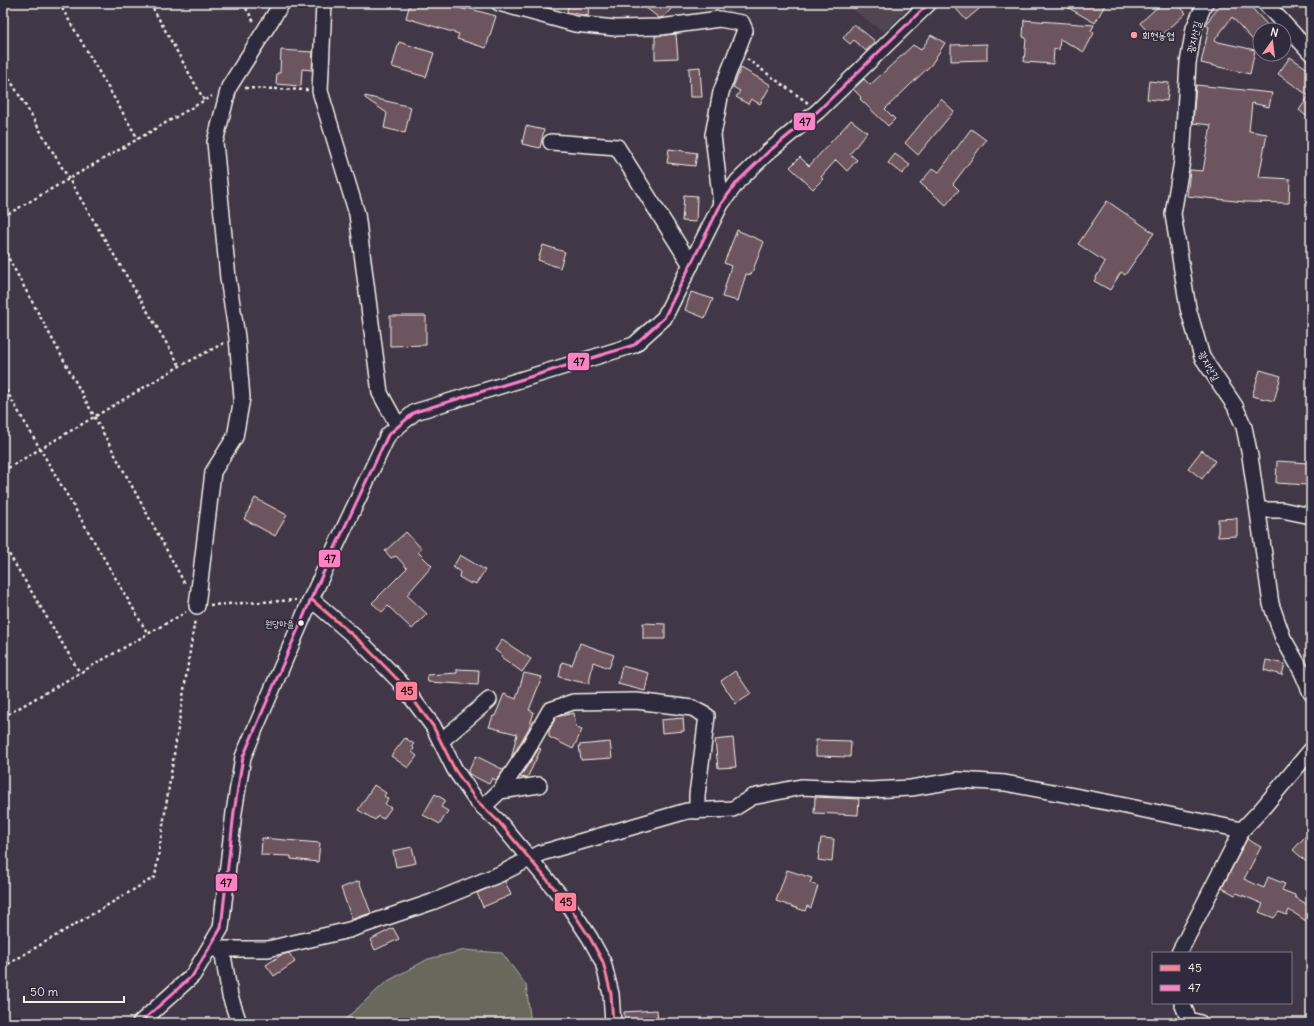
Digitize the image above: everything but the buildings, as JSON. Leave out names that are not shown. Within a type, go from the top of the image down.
[{"type":"street","points":[[197,606],[213,472],[235,436],[242,398],[237,336],[228,278],[215,142],[229,87],[282,3]]},
{"type":"street","points":[[324,3],[320,91],[357,214],[380,393],[398,426]]},
{"type":"street","points":[[499,3],[575,24],[615,28],[661,27],[719,19],[742,23],[744,30],[721,92],[713,135],[721,204]]},
{"type":"street","points":[[140,1023],[194,975],[215,949],[222,928],[234,812],[243,757],[311,599],[388,435],[414,412],[634,345],[664,318],[721,204],[738,181],[768,152],[818,111],[929,3]]},
{"type":"street","name":"광지산길","points":[[1205,3],[1194,28],[1188,63],[1182,161],[1173,214],[1188,308],[1202,356],[1236,406],[1244,427],[1250,456],[1271,604],[1283,638],[1301,670],[1311,693]]},
{"type":"street","points":[[1265,3],[1311,53]]},
{"type":"street","points":[[551,142],[617,147],[691,265]]},
{"type":"street","points":[[1258,510],[1282,510],[1311,516]]},
{"type":"street","points":[[311,599],[362,644],[399,681],[434,726],[456,770],[476,800],[499,822],[569,906],[590,938],[603,962],[611,994],[613,1023]]},
{"type":"street","points":[[441,741],[489,700]]},
{"type":"street","points":[[483,807],[500,790],[526,752],[550,710],[574,702],[636,701],[692,708],[707,716],[697,795],[697,811]]},
{"type":"street","points":[[1181,952],[1242,830],[1261,810],[1311,750]]},
{"type":"street","points":[[215,949],[268,949],[349,930],[432,902],[500,874],[549,850],[687,811],[732,809],[752,797],[801,787],[870,790],[911,788],[959,780],[1005,783],[1242,830]]},
{"type":"street","points":[[500,790],[538,785]]},
{"type":"street","points":[[215,949],[239,1023]]},
{"type":"street","points":[[1182,1004],[1189,1020],[1200,1023]]},
{"type":"path","points":[[59,3],[138,139]]},
{"type":"path","points":[[150,3],[204,100]]},
{"type":"path","points":[[243,3],[262,35]]},
{"type":"path","points":[[736,51],[818,111]]},
{"type":"path","points":[[3,68],[180,366]]},
{"type":"path","points":[[3,217],[229,87],[320,91]]},
{"type":"path","points":[[3,248],[186,585]]},
{"type":"path","points":[[3,471],[180,366],[237,336]]},
{"type":"path","points":[[3,385],[148,634]]},
{"type":"path","points":[[3,544],[80,673]]},
{"type":"path","points":[[3,717],[197,606],[311,599]]},
{"type":"path","points":[[3,967],[155,877],[197,606]]},
{"type":"path","points":[[3,710],[6,715]]},
{"type":"shaded area","points":[[843,3],[914,3],[884,32]]},
{"type":"green space","points":[[465,950],[502,953],[526,985],[531,1023],[341,1023],[386,982],[428,959]]},
{"type":"transit line","name":"47","points":[[140,1023],[193,975],[221,928],[234,812],[243,757],[311,599],[388,435],[415,412],[634,345],[664,318],[721,204],[738,181],[768,152],[818,111],[929,3]]},
{"type":"transit line","name":"45","points":[[311,599],[363,644],[399,681],[433,726],[455,770],[476,800],[499,822],[569,906],[590,938],[603,962],[611,994],[613,1023]]},
{"type":"place","name":"회현농협","points":[[1134,35]]},
{"type":"place","name":"원당마을","points":[[301,623]]}]
